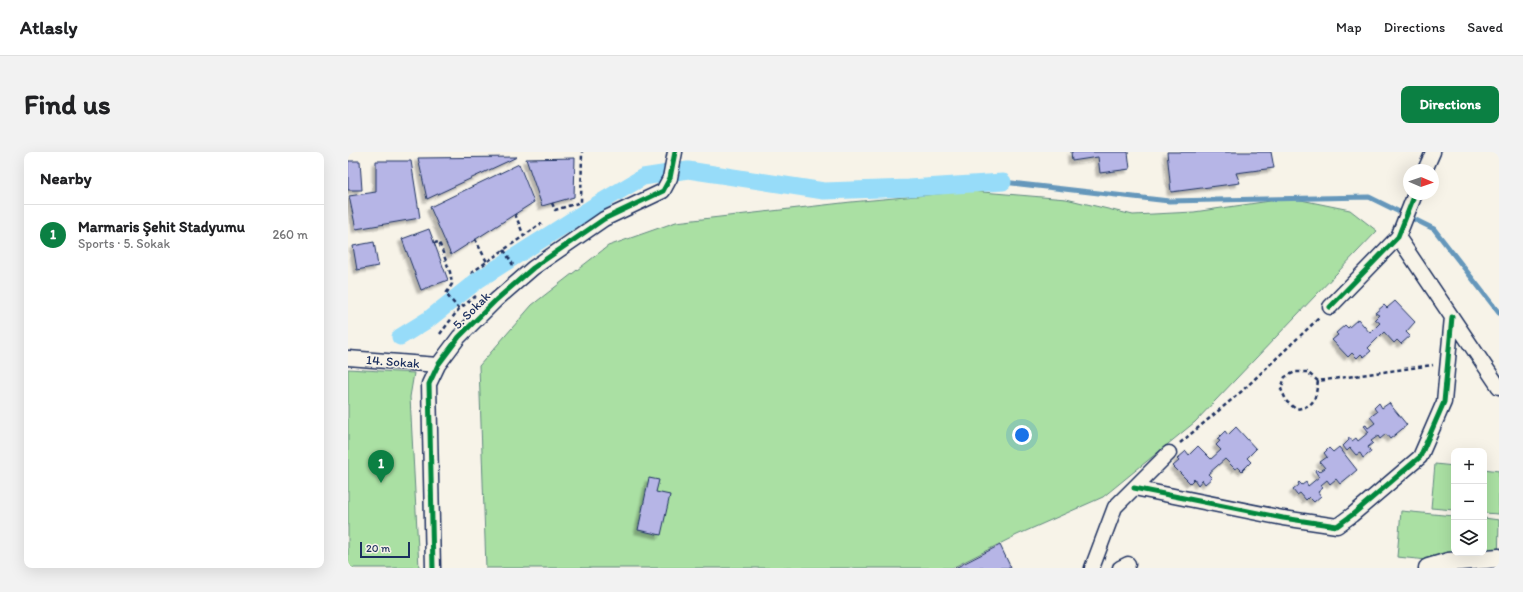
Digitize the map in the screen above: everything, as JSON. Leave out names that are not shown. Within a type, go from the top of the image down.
[{"type":"street","points":[[1428,164],[1433,152]]},
{"type":"street","name":"5. Sokak","points":[[433,568],[429,384],[438,365],[459,338],[496,300],[532,268],[604,219],[663,191],[670,178],[674,155]]},
{"type":"street","points":[[1330,307],[1398,237],[1413,200]]},
{"type":"street","points":[[1398,237],[1499,386]]},
{"type":"street","points":[[1134,488],[1283,518],[1337,526],[1420,457],[1444,402],[1452,317]]},
{"type":"street","name":"14. Sokak","points":[[348,358],[438,365]]},
{"type":"street","points":[[1092,568],[1115,508],[1169,452]]},
{"type":"street","points":[[1428,568],[1448,562],[1499,558]]},
{"type":"path","points":[[552,203],[554,210],[581,202],[582,152]]},
{"type":"path","points":[[515,214],[524,236]]},
{"type":"path","points":[[471,273],[542,223]]},
{"type":"path","points":[[475,239],[487,262]]},
{"type":"path","points":[[434,243],[439,242],[450,272],[452,284],[446,294],[459,309]]},
{"type":"path","points":[[504,250],[515,269]]},
{"type":"path","points":[[442,266],[447,265]]},
{"type":"path","points":[[1169,452],[1242,391],[1330,307]]},
{"type":"path","points":[[1318,381],[1315,400],[1307,407],[1296,409],[1287,402],[1281,389],[1285,378],[1295,372],[1307,372],[1318,381],[1447,364]]},
{"type":"green space","points":[[970,191],[1066,199],[1133,215],[1194,212],[1291,198],[1350,210],[1377,231],[1195,422],[1103,497],[1017,535],[952,568],[486,568],[479,366],[532,305],[608,246],[676,222],[851,202]]},
{"type":"green space","points":[[348,369],[414,373],[410,397],[419,568],[348,568]]},
{"type":"green space","points":[[1435,464],[1451,466],[1451,510],[1431,508]]},
{"type":"green space","points":[[1487,469],[1499,471],[1499,514],[1487,513]]},
{"type":"green space","points":[[1401,511],[1451,516],[1451,556],[1487,556],[1487,518],[1499,520],[1498,567],[1397,557]]},
{"type":"building","points":[[1071,152],[1128,152],[1130,169],[1100,173],[1098,157],[1072,161]]},
{"type":"building","points":[[1167,152],[1271,152],[1274,168],[1236,173],[1240,183],[1171,192]]},
{"type":"building","points":[[517,157],[427,199],[418,158]]},
{"type":"building","points":[[575,158],[574,197],[542,206],[526,159]]},
{"type":"building","points":[[348,161],[360,161],[362,190],[348,190]]},
{"type":"building","points":[[376,161],[411,161],[420,218],[356,229],[349,196],[376,192]]},
{"type":"building","points":[[519,164],[534,202],[451,255],[430,207]]},
{"type":"building","points":[[429,229],[448,280],[421,290],[402,239]]},
{"type":"building","points":[[374,242],[378,266],[357,270],[353,246]]},
{"type":"building","points":[[1395,301],[1415,322],[1406,332],[1410,336],[1401,344],[1397,340],[1394,343],[1384,332],[1368,348],[1371,351],[1364,357],[1361,354],[1357,358],[1352,353],[1348,357],[1332,340],[1338,335],[1336,333],[1345,325],[1348,328],[1358,319],[1370,333],[1380,323],[1375,319],[1379,315],[1375,313],[1384,305],[1387,308]]},
{"type":"building","points":[[1379,403],[1382,408],[1389,403],[1407,425],[1390,439],[1386,434],[1380,439],[1378,436],[1371,441],[1373,443],[1368,447],[1371,452],[1363,458],[1360,453],[1356,455],[1350,448],[1347,451],[1343,446],[1349,440],[1349,437],[1352,441],[1356,438],[1358,441],[1369,432],[1364,426],[1366,425],[1368,428],[1375,423],[1370,417],[1377,412],[1374,408]]},
{"type":"building","points":[[1236,427],[1256,449],[1247,458],[1251,462],[1242,471],[1238,467],[1235,469],[1225,459],[1208,474],[1212,478],[1205,484],[1202,480],[1198,485],[1194,479],[1190,483],[1173,466],[1179,461],[1177,459],[1186,451],[1189,455],[1198,446],[1211,459],[1221,450],[1216,445],[1220,441],[1217,439],[1225,431],[1228,435]]},
{"type":"building","points":[[1339,447],[1357,470],[1340,484],[1336,479],[1330,484],[1327,480],[1321,485],[1323,488],[1318,492],[1321,496],[1314,502],[1309,497],[1306,500],[1300,493],[1297,495],[1293,490],[1299,485],[1299,482],[1302,485],[1306,482],[1308,486],[1319,477],[1315,471],[1316,469],[1319,472],[1325,468],[1320,462],[1327,457],[1324,453],[1329,448],[1333,452]]},
{"type":"building","points":[[649,478],[659,480],[656,492],[670,495],[661,535],[638,530]]},
{"type":"building","points":[[1000,545],[1011,568],[955,568]]},
{"type":"waterway","points":[[400,337],[429,319],[478,280],[643,177],[688,170],[824,191],[909,188],[1003,182]]},
{"type":"waterway","points":[[1003,182],[1169,201],[1369,197],[1434,229],[1499,313]]},
{"type":"cycle path","points":[[433,568],[429,384],[438,365],[459,337],[496,300],[533,268],[604,219],[663,191],[670,178],[675,152]]},
{"type":"cycle path","points":[[1330,307],[1398,237],[1413,200]]},
{"type":"cycle path","points":[[1134,488],[1283,518],[1337,526],[1420,457],[1444,402],[1452,317]]},
{"type":"place","name":"Marmaris Şehit Stadyumu","points":[[381,483]]}]
